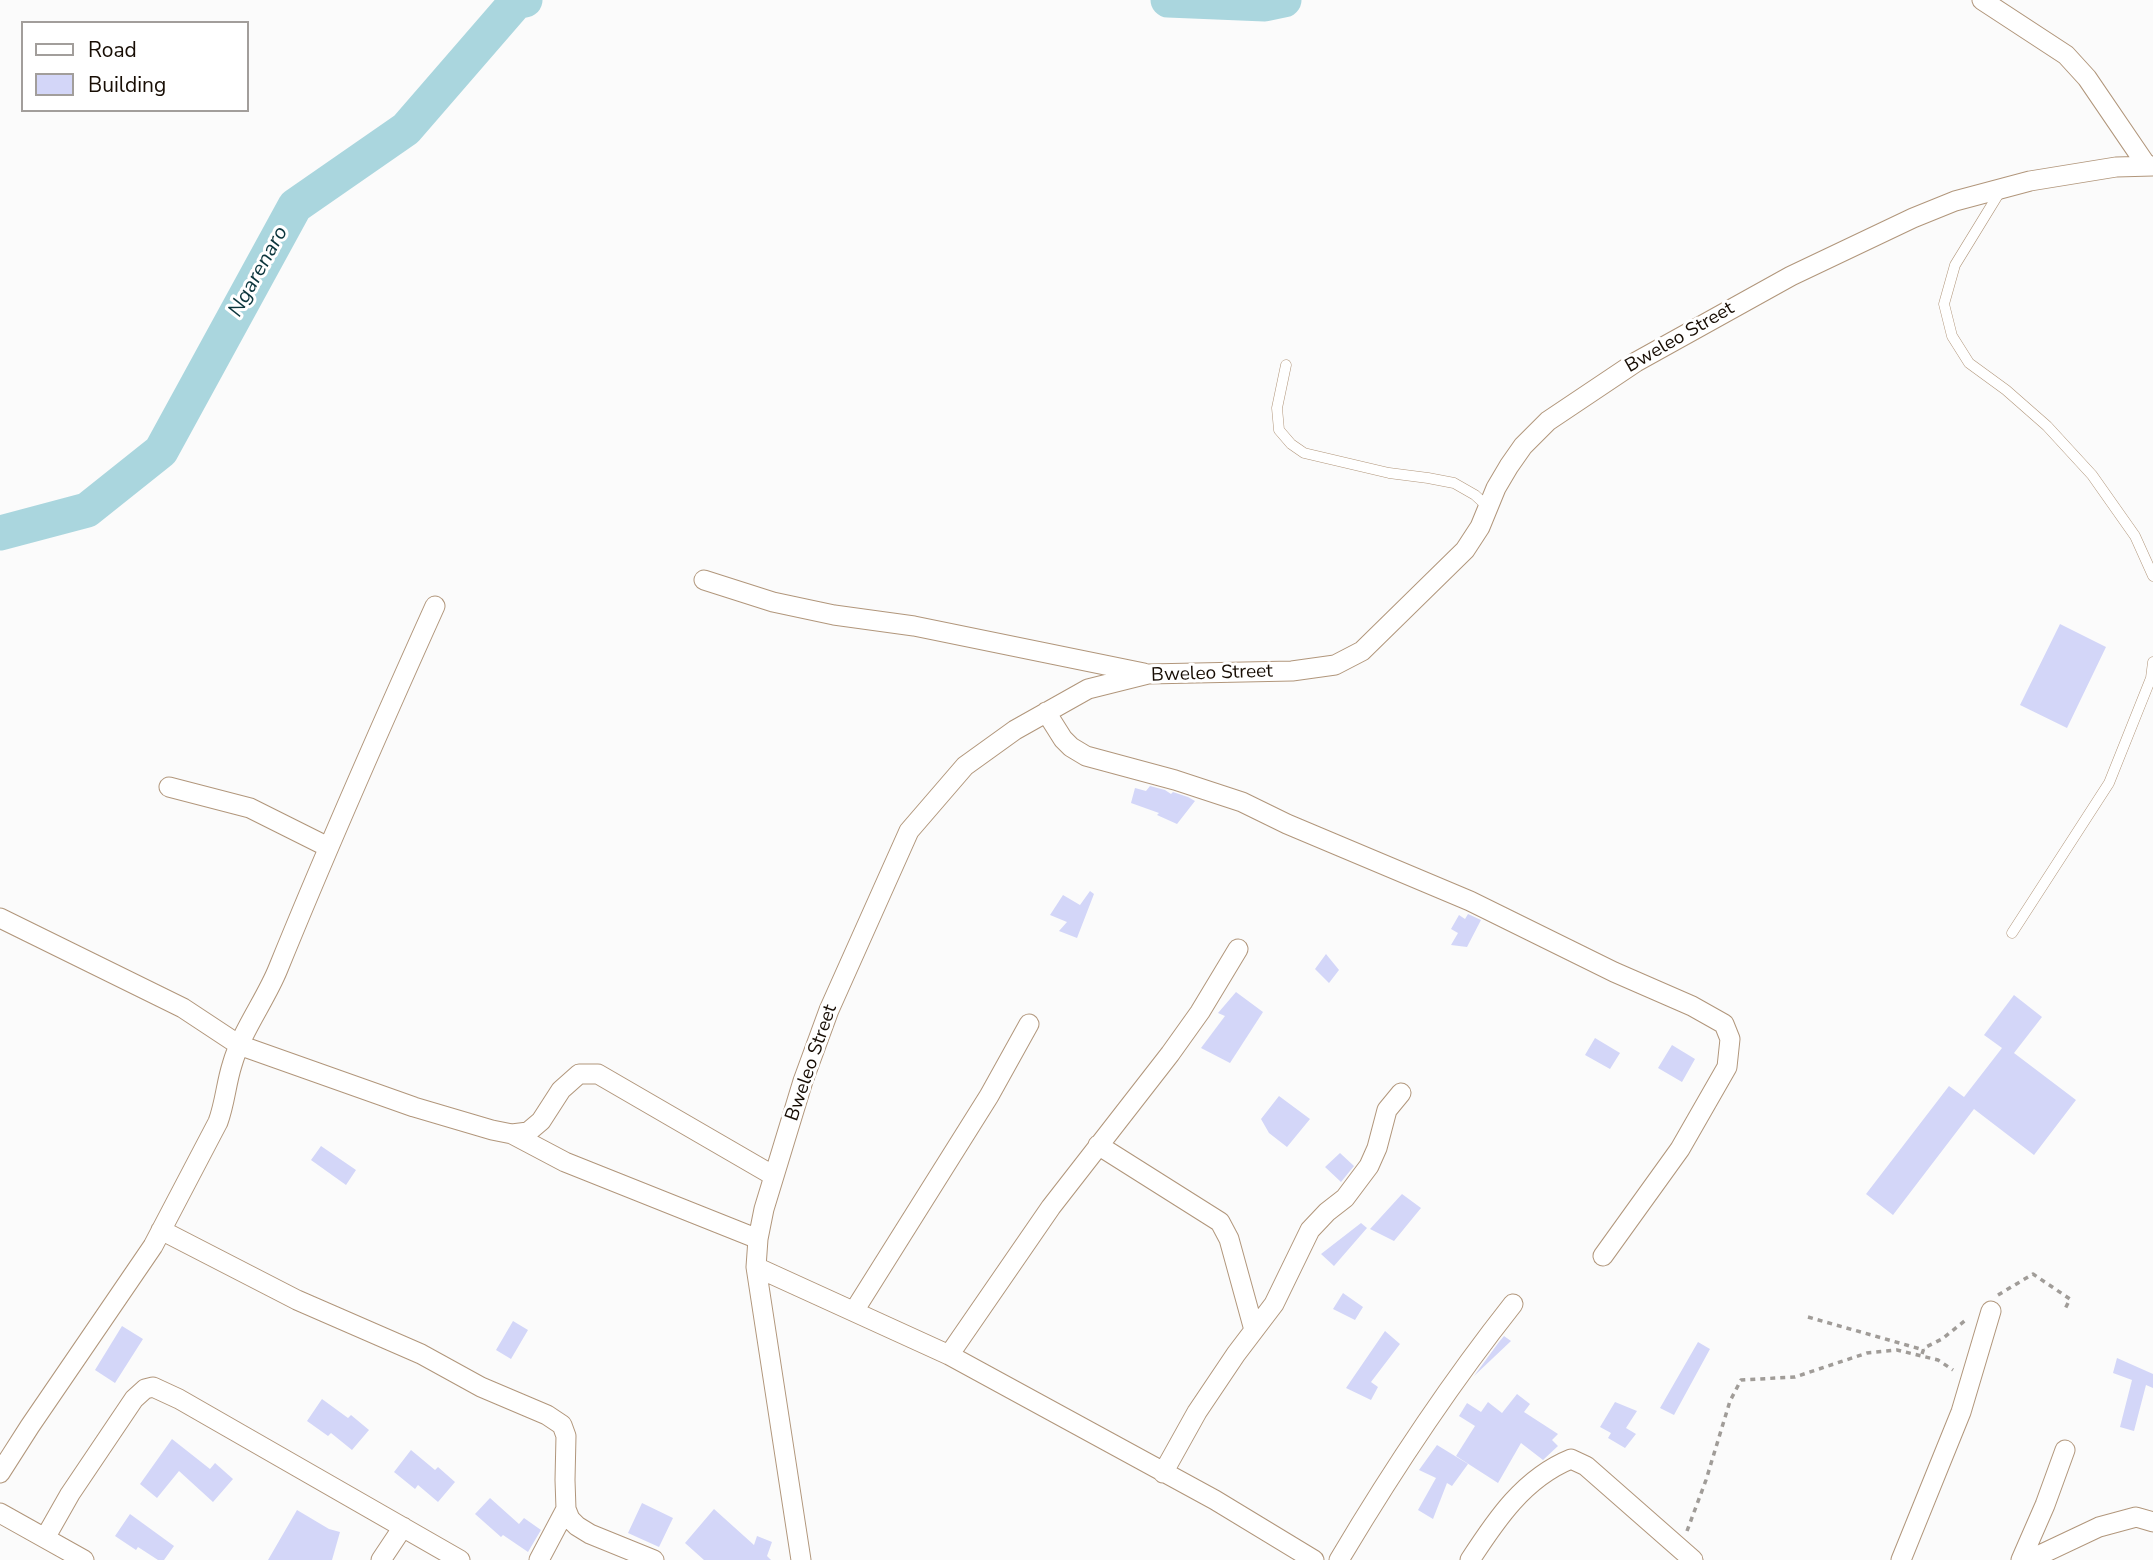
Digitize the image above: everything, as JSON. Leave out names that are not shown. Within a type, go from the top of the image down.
[{"type":"street","points":[[1982,0],[2066,55],[2087,78],[2150,166]]},
{"type":"street","name":"Bweleo Street","points":[[801,1560],[756,1267],[764,1209],[817,1041],[873,908],[909,831],[965,766],[1015,730],[1088,689],[1148,674],[1292,671],[1335,665],[1362,651],[1465,550],[1480,527],[1509,466],[1523,446],[1548,421],[1636,362],[1791,276],[1955,201],[2030,181],[2116,167],[2150,166]]},
{"type":"street","points":[[704,580],[773,602],[834,615],[914,626],[1148,674]]},
{"type":"street","points":[[0,1473],[104,1320],[161,1230],[218,1122],[239,1045],[276,973],[328,847],[435,606]]},
{"type":"street","points":[[1046,712],[1063,739],[1086,756],[1175,780],[1242,802],[1287,824],[1470,901],[1614,972],[1692,1006],[1724,1024],[1730,1039],[1727,1067],[1679,1149],[1603,1255]]},
{"type":"street","points":[[169,788],[250,808],[328,847]]},
{"type":"street","points":[[0,918],[183,1008],[239,1045],[414,1107],[512,1134],[565,1162],[758,1239]]},
{"type":"street","points":[[949,1354],[1098,1145],[1178,1044],[1238,949]]},
{"type":"street","points":[[854,1311],[989,1096],[1030,1024]]},
{"type":"street","points":[[512,1134],[528,1132],[541,1122],[561,1090],[579,1074],[598,1074],[774,1175]]},
{"type":"street","points":[[1163,1473],[1196,1412],[1274,1304],[1310,1230],[1345,1198],[1369,1166],[1377,1148],[1387,1110],[1401,1093]]},
{"type":"street","points":[[1098,1145],[1220,1222],[1229,1239],[1254,1330]]},
{"type":"street","points":[[161,1230],[297,1300],[421,1354],[481,1387],[558,1422],[566,1436],[566,1509],[570,1519],[590,1534],[654,1560]]},
{"type":"street","points":[[756,1267],[949,1354],[1215,1500],[1314,1560]]},
{"type":"street","points":[[1339,1560],[1366,1514],[1474,1352],[1513,1304]]},
{"type":"street","points":[[1901,1560],[1961,1412],[1991,1311]]},
{"type":"street","points":[[45,1538],[70,1494],[134,1399],[145,1389],[153,1387],[179,1399],[460,1560]]},
{"type":"street","points":[[2021,1560],[2065,1450]]},
{"type":"street","points":[[1469,1560],[1516,1496],[1541,1475],[1571,1459],[1586,1466],[1687,1555]]},
{"type":"street","points":[[539,1560],[566,1509]]},
{"type":"street","points":[[0,1513],[84,1560]]},
{"type":"street","points":[[2029,1560],[2099,1527],[2136,1517],[2153,1522]]},
{"type":"street","points":[[381,1560],[403,1527]]},
{"type":"lane","points":[[2002,188],[1955,265],[1944,304],[1952,336],[1969,363],[2007,390],[2047,426],[2092,475],[2135,536],[2153,576]]},
{"type":"lane","points":[[1286,365],[1277,408],[1279,430],[1291,444],[1304,453],[1389,474],[1454,483],[1475,495],[1488,507]]},
{"type":"lane","points":[[2012,933],[2109,783],[2151,678],[2153,662]]},
{"type":"path","points":[[1808,1317],[1924,1350]]},
{"type":"path","points":[[1687,1555],[1730,1401],[1741,1380],[1795,1377],[1867,1353],[1897,1350],[1938,1360],[1970,1382]]},
{"type":"building","points":[[2060,624],[2106,647],[2067,728],[2020,705]]},
{"type":"building","points":[[1150,786],[1195,801],[1177,824],[1157,815],[1159,813],[1131,803],[1135,788],[1146,791]]},
{"type":"building","points":[[1090,891],[1094,894],[1077,938],[1059,931],[1067,922],[1050,915],[1063,895],[1080,905]]},
{"type":"building","points":[[1468,914],[1481,920],[1467,947],[1451,945],[1458,933],[1451,929],[1459,915],[1465,919]]},
{"type":"building","points":[[1326,954],[1339,970],[1329,983],[1315,969]]},
{"type":"building","points":[[1236,992],[1263,1012],[1230,1063],[1201,1048],[1225,1016],[1218,1013]]},
{"type":"building","points":[[2014,995],[2042,1017],[2014,1053],[2076,1100],[2034,1155],[1974,1109],[1893,1215],[1866,1194],[1949,1086],[1964,1097],[2002,1048],[1984,1035]]},
{"type":"building","points":[[1595,1038],[1620,1053],[1610,1069],[1585,1055]]},
{"type":"building","points":[[1672,1045],[1695,1059],[1682,1082],[1658,1068]]},
{"type":"building","points":[[1279,1096],[1310,1119],[1287,1147],[1269,1133],[1261,1119]]},
{"type":"building","points":[[321,1146],[356,1170],[346,1185],[311,1160]]},
{"type":"building","points":[[1340,1153],[1354,1166],[1341,1182],[1325,1167]]},
{"type":"building","points":[[1402,1194],[1421,1208],[1394,1241],[1370,1229]]},
{"type":"building","points":[[1361,1223],[1367,1228],[1334,1266],[1321,1254]]},
{"type":"building","points":[[1343,1293],[1363,1307],[1355,1320],[1333,1309]]},
{"type":"building","points":[[513,1321],[528,1330],[511,1359],[496,1350]]},
{"type":"building","points":[[122,1326],[143,1339],[115,1383],[95,1370]]},
{"type":"building","points":[[1385,1331],[1400,1344],[1371,1382],[1378,1387],[1371,1400],[1346,1388]]},
{"type":"building","points":[[1504,1336],[1511,1341],[1474,1376],[1499,1342]]},
{"type":"building","points":[[1698,1342],[1710,1349],[1674,1415],[1660,1408]]},
{"type":"building","points":[[2117,1358],[2153,1374],[2153,1388],[2146,1385],[2134,1431],[2120,1427],[2132,1380],[2113,1373]]},
{"type":"building","points":[[1517,1394],[1530,1404],[1524,1412],[1558,1434],[1552,1440],[1558,1446],[1543,1460],[1521,1443],[1498,1483],[1456,1456],[1475,1426],[1459,1416],[1467,1403],[1481,1412],[1488,1402],[1502,1413]]},
{"type":"building","points":[[322,1399],[348,1418],[351,1415],[369,1430],[352,1450],[331,1433],[328,1436],[307,1421]]},
{"type":"building","points":[[1615,1402],[1637,1411],[1626,1428],[1636,1434],[1625,1448],[1608,1438],[1611,1433],[1600,1427]]},
{"type":"building","points":[[172,1439],[210,1469],[215,1463],[233,1479],[213,1502],[179,1471],[157,1498],[140,1484]]},
{"type":"building","points":[[1437,1445],[1468,1464],[1452,1486],[1447,1483],[1433,1519],[1418,1510],[1436,1478],[1419,1470]]},
{"type":"building","points":[[411,1450],[435,1470],[438,1467],[455,1482],[438,1502],[418,1485],[415,1489],[394,1472]]},
{"type":"building","points":[[490,1498],[519,1524],[524,1518],[541,1530],[528,1552],[503,1535],[501,1537],[475,1514]]},
{"type":"building","points":[[642,1503],[673,1518],[659,1547],[628,1533]]},
{"type":"building","points":[[714,1509],[754,1545],[757,1536],[772,1542],[767,1556],[771,1560],[704,1560],[685,1543]]},
{"type":"building","points":[[297,1510],[329,1529],[340,1532],[332,1560],[268,1560]]},
{"type":"building","points":[[130,1514],[174,1546],[164,1560],[158,1560],[138,1547],[136,1550],[115,1536]]},
{"type":"waterway","name":"Ngarenaro","points":[[0,533],[87,510],[161,451],[295,206],[406,129],[516,2],[525,0]]},
{"type":"waterway","name":"Ngarenaro","points":[[1168,0],[1265,4],[1284,0]]}]
